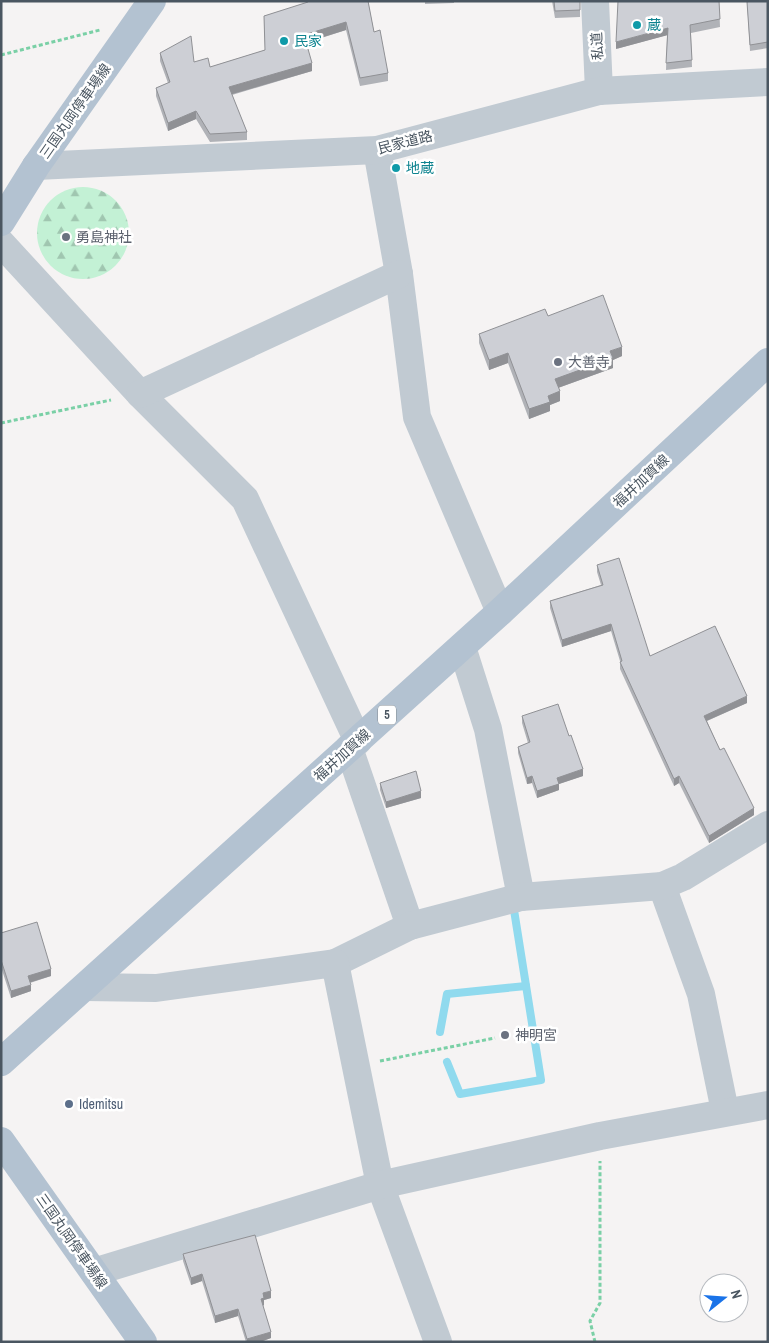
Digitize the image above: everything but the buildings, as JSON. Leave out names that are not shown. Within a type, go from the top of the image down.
[{"type":"main road","name":"三国丸岡停車場線","points":[[1,222],[36,166],[149,7]]},
{"type":"main road","name":"福井加賀線","points":[[1,1062],[462,647],[768,362]]},
{"type":"main road","name":"三国丸岡停車場線","points":[[1,1141],[143,1342]]},
{"type":"street","name":"私道","points":[[595,1],[599,91]]},
{"type":"street","name":"民家道路","points":[[36,166],[377,150],[599,91],[768,82]]},
{"type":"street","points":[[377,150],[399,274],[417,417],[500,612]]},
{"type":"street","points":[[1,243],[140,394],[245,499],[354,744],[410,926]]},
{"type":"street","points":[[140,394],[399,274]]},
{"type":"street","points":[[462,647],[488,729],[521,897]]},
{"type":"street","points":[[85,988],[156,988],[335,963],[410,926],[521,897],[662,886],[683,877],[768,825]]},
{"type":"street","points":[[662,886],[701,994],[725,1111]]},
{"type":"street","points":[[335,963],[380,1185],[438,1342]]},
{"type":"street","points":[[94,1272],[380,1185],[600,1136],[725,1111],[768,1105]]},
{"type":"path","points":[[1,55],[149,7]]},
{"type":"path","points":[[1,423],[140,394]]},
{"type":"path","points":[[355,1066],[495,1038]]},
{"type":"path","points":[[595,1342],[590,1321],[600,1303],[600,1136]]},
{"type":"green space","points":[[83,187],[101,190],[116,200],[126,215],[129,233],[126,251],[116,266],[101,276],[83,279],[65,276],[50,266],[40,251],[37,233],[40,215],[50,200],[65,190]]},
{"type":"waterway","points":[[447,1062],[460,1094],[541,1080],[514,910],[520,907]]},
{"type":"waterway","points":[[440,1032],[447,994],[526,986]]},
{"type":"place","name":"蔵","points":[[637,25]]},
{"type":"place","name":"民家","points":[[284,41]]},
{"type":"place","name":"地蔵","points":[[396,168]]},
{"type":"place","name":"勇島神社","points":[[66,237]]},
{"type":"place","name":"大善寺","points":[[558,362]]},
{"type":"place","name":"神明宮","points":[[505,1035]]},
{"type":"place","name":"Idemitsu","points":[[69,1104]]}]
